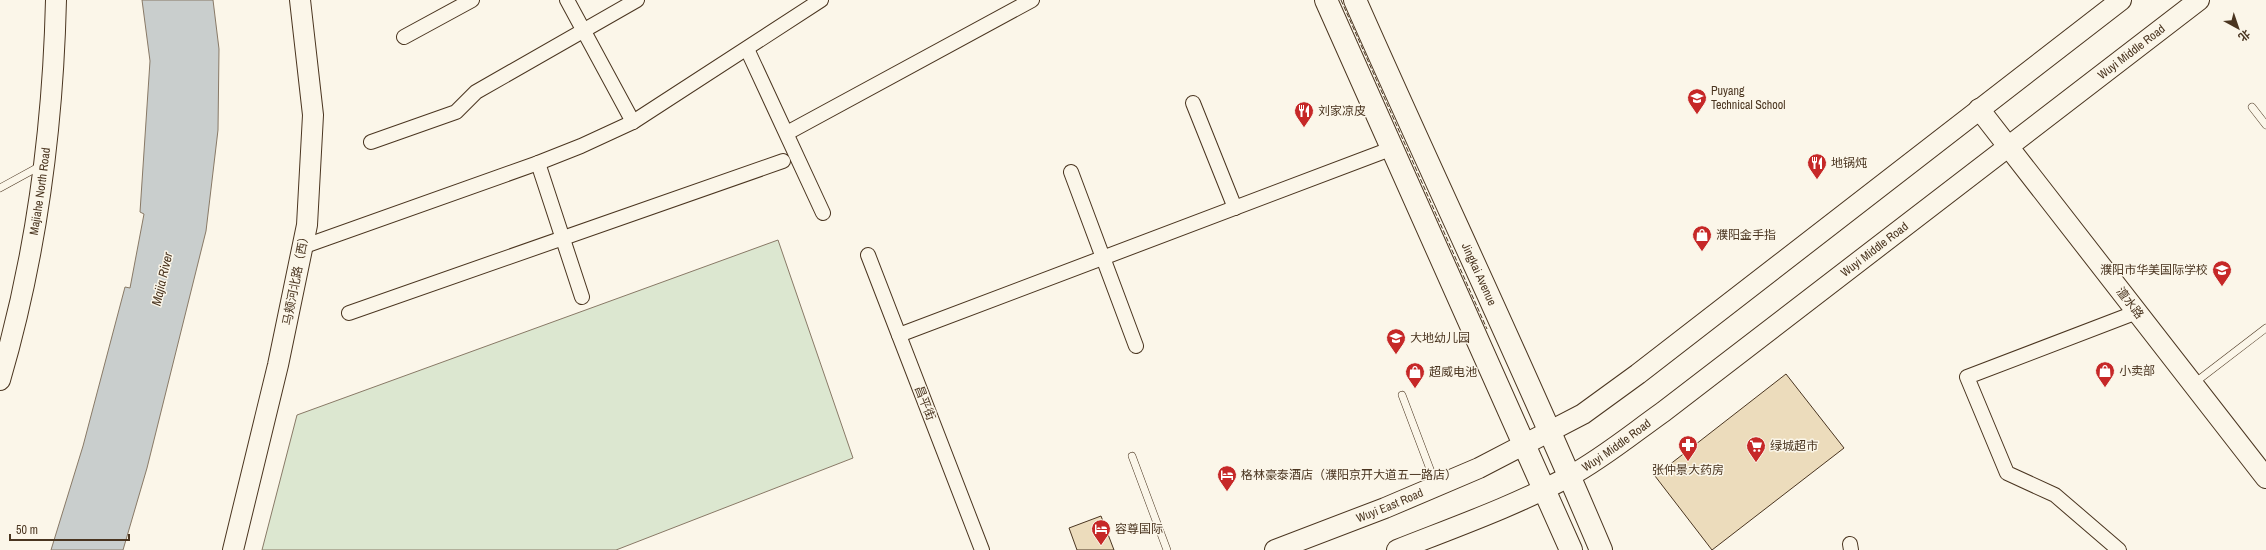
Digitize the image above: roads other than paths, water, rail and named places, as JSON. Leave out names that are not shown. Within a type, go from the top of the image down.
[{"type":"main road","points":[[1326,0],[1571,550]]},
{"type":"main road","name":"Jingkai Avenue","points":[[1355,0],[1570,475],[1601,550]]},
{"type":"street","name":"Majiahe North Road","points":[[0,380],[9,348],[35,228],[49,122],[56,0]]},
{"type":"street","name":"马颊河北路（西）","points":[[234,550],[278,365],[307,225],[313,114],[300,0]]},
{"type":"street","points":[[404,37],[472,0]]},
{"type":"street","points":[[566,0],[633,122]]},
{"type":"street","points":[[371,142],[456,112],[476,92],[637,0]]},
{"type":"street","points":[[302,247],[538,163],[581,146],[633,122],[820,0]]},
{"type":"street","points":[[787,133],[1032,0]]},
{"type":"street","points":[[1525,445],[1583,414],[1638,374],[2121,0]]},
{"type":"street","name":"Wuyi Middle Road","points":[[1544,488],[1570,475],[1608,451],[1663,412],[2199,0]]},
{"type":"street","points":[[747,49],[823,213]]},
{"type":"street","points":[[1193,103],[1235,208]]},
{"type":"street","name":"澶水路","points":[[1979,109],[2266,478]]},
{"type":"street","points":[[899,335],[1393,148]]},
{"type":"street","points":[[349,313],[783,161]]},
{"type":"street","points":[[538,163],[582,297]]},
{"type":"street","points":[[1071,172],[1136,346]]},
{"type":"street","name":"昌平街","points":[[868,255],[982,550]]},
{"type":"street","points":[[2119,550],[2055,495],[2007,473],[1968,377],[2137,312]]},
{"type":"street","name":"Wuyi East Road","points":[[1274,550],[1437,487],[1525,445]]},
{"type":"street","points":[[1397,550],[1544,488]]},
{"type":"lane","points":[[2252,107],[2266,125]]},
{"type":"lane","points":[[0,188],[44,164]]},
{"type":"lane","points":[[2193,384],[2266,328]]},
{"type":"lane","points":[[1402,396],[1437,487]]},
{"type":"lane","points":[[1132,456],[1167,550]]},
{"type":"water","name":"Majia River","points":[[142,0],[213,0],[219,49],[218,130],[206,231],[147,468],[123,550],[51,550],[83,446],[125,287],[130,288],[144,214],[140,212],[150,61]]},
{"type":"place","name":"Puyang Technical School","points":[[1697,115]]},
{"type":"place","name":"刘家凉皮","points":[[1304,128]]},
{"type":"place","name":"地锅炖","points":[[1817,180]]},
{"type":"place","name":"濮阳金手指","points":[[1702,252]]},
{"type":"place","name":"濮阳市华美国际学校","points":[[2222,287]]},
{"type":"place","name":"大地幼儿园","points":[[1396,355]]},
{"type":"place","name":"小卖部","points":[[2105,388]]},
{"type":"place","name":"超威电池","points":[[1415,389]]},
{"type":"place","name":"张仲景大药房","points":[[1688,462]]},
{"type":"place","name":"绿城超市","points":[[1756,463]]},
{"type":"place","name":"格林豪泰酒店（濮阳京开大道五一路店）","points":[[1227,492]]},
{"type":"place","name":"容尊国际","points":[[1101,546]]}]
